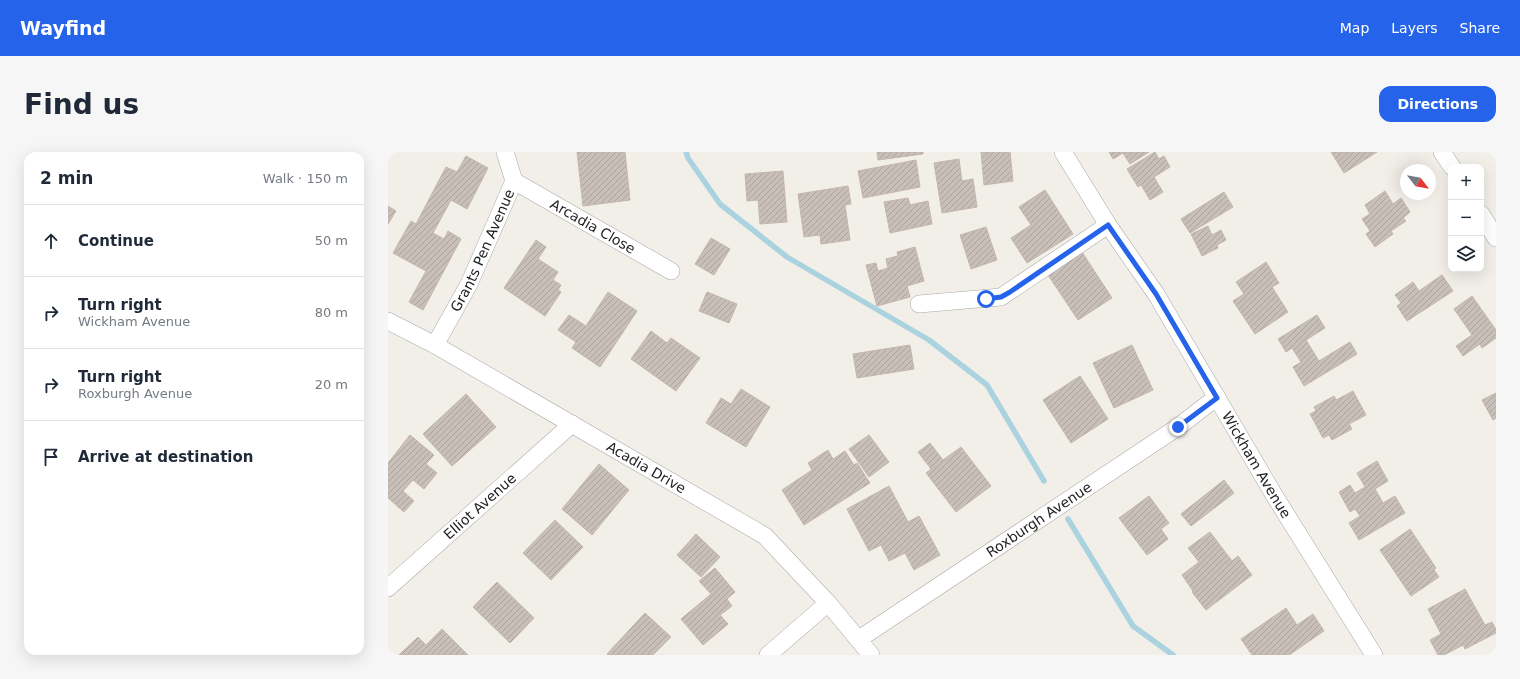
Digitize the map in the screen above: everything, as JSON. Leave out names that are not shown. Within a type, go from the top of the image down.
[{"type":"street","name":"Grants Pen Avenue","points":[[435,345],[469,284],[514,181],[505,152]]},
{"type":"street","name":"Wickham Avenue","points":[[1063,152],[1108,225],[1156,294],[1274,495],[1374,655]]},
{"type":"street","points":[[1442,152],[1450,164]]},
{"type":"street","name":"Arcadia Close","points":[[514,181],[671,271]]},
{"type":"street","points":[[1484,219],[1496,238]]},
{"type":"street","points":[[919,304],[1001,297],[1108,225]]},
{"type":"street","name":"Acadia Drive","points":[[388,321],[435,345],[765,536],[828,603],[871,655]]},
{"type":"street","name":"Roxburgh Avenue","points":[[859,639],[1178,427],[1217,398]]},
{"type":"street","name":"Elliot Avenue","points":[[388,588],[572,424]]},
{"type":"street","points":[[768,655],[828,603]]},
{"type":"building","points":[[577,152],[625,152],[630,200],[583,206]]},
{"type":"building","points":[[877,152],[923,152],[923,154],[878,160]]},
{"type":"building","points":[[981,152],[1010,152],[1013,181],[984,185]]},
{"type":"building","points":[[1109,152],[1149,152],[1130,164],[1123,153],[1113,159]]},
{"type":"building","points":[[1155,152],[1159,159],[1164,156],[1170,167],[1154,177],[1163,192],[1150,200],[1141,185],[1138,187],[1127,169]]},
{"type":"building","points":[[1331,152],[1377,152],[1344,173]]},
{"type":"building","points":[[466,156],[488,168],[467,209],[451,200],[433,233],[444,239],[448,231],[461,239],[423,310],[409,302],[426,271],[393,253],[411,221],[416,224],[446,167],[457,172]]},
{"type":"building","points":[[959,159],[962,181],[973,179],[977,207],[942,213],[934,163]]},
{"type":"building","points":[[916,160],[920,187],[863,198],[858,171]]},
{"type":"building","points":[[783,171],[787,222],[760,224],[758,200],[747,201],[745,174]]},
{"type":"building","points":[[848,186],[851,204],[845,205],[850,240],[821,244],[820,235],[804,237],[798,194]]},
{"type":"building","points":[[1045,190],[1073,234],[1027,263],[1011,238],[1031,225],[1019,207]]},
{"type":"building","points":[[1385,191],[1393,204],[1400,199],[1410,212],[1403,218],[1406,221],[1391,231],[1393,234],[1375,247],[1366,234],[1370,231],[1362,219],[1370,214],[1365,205]]},
{"type":"building","points":[[1224,192],[1233,207],[1190,233],[1181,219]]},
{"type":"building","points":[[908,198],[910,205],[928,201],[932,224],[890,233],[884,202]]},
{"type":"building","points":[[388,206],[396,211],[388,224]]},
{"type":"building","points":[[1208,226],[1212,235],[1221,230],[1226,240],[1217,245],[1218,248],[1202,256],[1191,234]]},
{"type":"building","points":[[986,227],[997,260],[971,269],[960,235]]},
{"type":"building","points":[[711,238],[730,249],[714,275],[695,264]]},
{"type":"building","points":[[536,240],[546,247],[538,259],[558,272],[553,280],[561,285],[558,290],[561,292],[545,316],[504,288]]},
{"type":"building","points":[[915,247],[924,281],[907,286],[910,297],[877,306],[866,265],[876,263],[878,271],[888,268],[886,259],[898,256],[897,252]]},
{"type":"building","points":[[1082,252],[1112,298],[1078,320],[1048,275]]},
{"type":"building","points":[[1266,262],[1279,283],[1272,287],[1288,312],[1255,334],[1233,301],[1244,294],[1236,282]]},
{"type":"building","points":[[1442,275],[1453,291],[1407,321],[1397,306],[1401,303],[1395,295],[1413,282],[1419,291]]},
{"type":"building","points":[[608,292],[637,311],[600,367],[572,348],[576,342],[558,330],[569,315],[586,326]]},
{"type":"building","points":[[707,292],[737,304],[729,323],[699,311]]},
{"type":"building","points":[[1472,296],[1496,330],[1496,338],[1482,348],[1480,344],[1463,356],[1456,346],[1472,335],[1454,309]]},
{"type":"building","points":[[1317,315],[1325,328],[1306,340],[1319,361],[1350,342],[1357,354],[1304,386],[1293,367],[1301,362],[1292,348],[1286,352],[1278,339]]},
{"type":"building","points":[[651,331],[667,343],[671,338],[700,358],[676,391],[631,359]]},
{"type":"building","points":[[910,345],[914,369],[857,378],[853,354]]},
{"type":"building","points":[[1132,345],[1153,390],[1114,408],[1093,363]]},
{"type":"building","points":[[1080,376],[1108,419],[1071,443],[1043,400]]},
{"type":"building","points":[[741,389],[770,407],[746,447],[706,423],[721,398],[731,404]]},
{"type":"building","points":[[1353,391],[1366,415],[1349,424],[1352,429],[1332,440],[1329,435],[1323,438],[1310,414],[1316,411],[1314,407],[1334,396],[1336,400]]},
{"type":"building","points":[[1496,393],[1496,418],[1493,420],[1482,400]]},
{"type":"building","points":[[466,394],[496,427],[452,466],[423,434]]},
{"type":"building","points":[[410,435],[434,455],[426,464],[437,473],[424,489],[413,480],[403,491],[414,501],[404,512],[388,498],[388,463]]},
{"type":"building","points":[[869,435],[889,462],[869,477],[849,449]]},
{"type":"building","points":[[930,443],[943,460],[961,447],[991,486],[956,512],[926,473],[931,469],[918,452]]},
{"type":"building","points":[[828,450],[833,459],[845,451],[854,465],[857,463],[870,483],[804,525],[782,490],[812,470],[808,463]]},
{"type":"building","points":[[1377,461],[1388,481],[1375,489],[1383,503],[1395,496],[1405,513],[1359,540],[1349,523],[1360,516],[1355,509],[1350,512],[1339,492],[1350,485],[1355,493],[1365,487],[1357,473]]},
{"type":"building","points":[[599,464],[629,490],[592,535],[562,509]]},
{"type":"building","points":[[1224,480],[1234,493],[1191,526],[1181,514]]},
{"type":"building","points":[[889,486],[908,522],[919,516],[940,555],[914,570],[905,553],[889,561],[881,545],[869,551],[847,509]]},
{"type":"building","points":[[1149,496],[1169,523],[1161,529],[1168,539],[1147,555],[1119,518]]},
{"type":"building","points":[[555,520],[583,547],[551,580],[523,553]]},
{"type":"building","points":[[1410,529],[1436,568],[1434,570],[1439,577],[1411,596],[1380,550]]},
{"type":"building","points":[[1210,532],[1232,561],[1238,556],[1252,575],[1206,610],[1192,592],[1193,591],[1182,575],[1199,562],[1188,548]]},
{"type":"building","points":[[696,534],[720,557],[701,577],[677,555]]},
{"type":"building","points":[[715,568],[735,592],[727,599],[732,606],[720,615],[728,624],[703,645],[681,619],[711,594],[699,581]]},
{"type":"building","points":[[497,582],[534,618],[510,643],[473,607]]},
{"type":"building","points":[[1465,589],[1485,625],[1492,622],[1496,629],[1496,633],[1465,649],[1463,645],[1444,655],[1438,655],[1430,640],[1441,634],[1428,609]]},
{"type":"building","points":[[1286,608],[1297,625],[1313,614],[1324,631],[1289,655],[1252,655],[1241,639]]},
{"type":"building","points":[[645,613],[671,637],[653,655],[607,654]]},
{"type":"building","points":[[442,629],[468,655],[399,655],[418,637],[426,645]]},
{"type":"waterway","points":[[686,152],[688,158],[720,204],[787,257],[929,340],[987,385],[1044,481]]},
{"type":"waterway","points":[[1068,519],[1133,626],[1173,655]]},
{"type":"route","points":[[986,299],[1001,297],[1010,292],[1108,225],[1156,294],[1217,398],[1178,427]]}]
